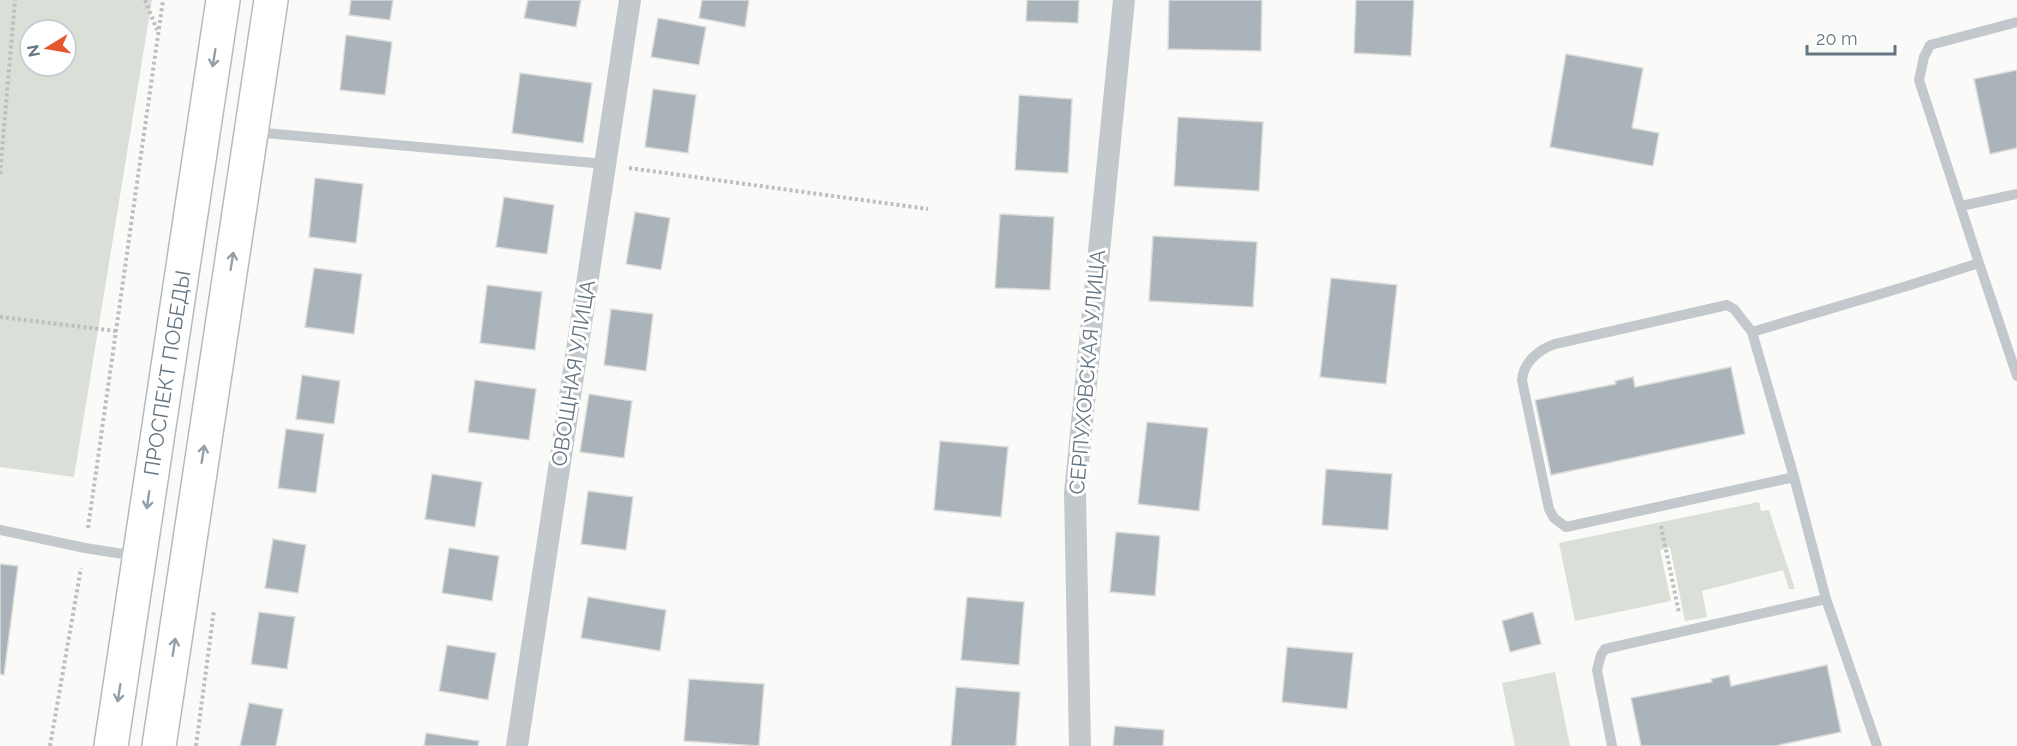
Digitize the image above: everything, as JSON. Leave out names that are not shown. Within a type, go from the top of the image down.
[{"type":"main road","name":"ПРОСПЕКТ ПОБЕДЫ","points":[[111,746],[223,0]]},
{"type":"main road","points":[[159,746],[271,0]]},
{"type":"street","name":"ОВОЩНАЯ УЛИЦА","points":[[517,746],[630,0]]},
{"type":"street","name":"СЕРПУХОВСКАЯ УЛИЦА","points":[[1080,746],[1075,493],[1124,0]]},
{"type":"lane","points":[[2017,22],[1930,45],[1924,57],[1919,81],[2017,376]]},
{"type":"lane","points":[[251,132],[604,164]]},
{"type":"lane","points":[[1961,206],[2017,194]]},
{"type":"lane","points":[[1752,332],[1979,263]]},
{"type":"lane","points":[[1794,477],[1566,527],[1554,518],[1549,508],[1522,380],[1523,372],[1537,353],[1555,344],[1726,305],[1734,309],[1752,332],[1794,477],[1826,599],[1877,746]]},
{"type":"lane","points":[[0,530],[85,548],[139,556]]},
{"type":"lane","points":[[1612,746],[1597,670],[1605,649],[1826,599]]},
{"type":"path","points":[[0,174],[15,0]]},
{"type":"path","points":[[145,0],[158,32]]},
{"type":"path","points":[[50,746],[85,548],[163,0]]},
{"type":"path","points":[[604,164],[928,208]]},
{"type":"path","points":[[0,317],[116,331]]},
{"type":"path","points":[[1657,507],[1683,631]]},
{"type":"shaded area","points":[[0,0],[152,0],[74,477],[0,467]]},
{"type":"shaded area","points":[[1759,502],[1761,511],[1769,510],[1795,589],[1789,589],[1783,570],[1702,591],[1707,617],[1685,621],[1670,547],[1660,550],[1671,601],[1575,621],[1559,543]]},
{"type":"shaded area","points":[[1555,672],[1570,746],[1515,746],[1502,683]]},
{"type":"building","points":[[351,0],[393,0],[390,20],[349,15]]},
{"type":"building","points":[[528,0],[581,0],[576,27],[524,18]]},
{"type":"building","points":[[702,0],[749,0],[745,27],[699,18]]},
{"type":"building","points":[[1027,0],[1079,0],[1078,23],[1026,21]]},
{"type":"building","points":[[1169,0],[1262,0],[1261,51],[1168,49]]},
{"type":"building","points":[[1356,0],[1414,0],[1411,56],[1354,53]]},
{"type":"building","points":[[658,18],[706,27],[699,65],[651,57]]},
{"type":"building","points":[[346,35],[392,42],[385,95],[340,90]]},
{"type":"building","points":[[1566,54],[1643,68],[1632,128],[1659,133],[1653,166],[1550,147]]},
{"type":"building","points":[[2017,70],[2017,148],[1990,154],[1974,79]]},
{"type":"building","points":[[520,73],[592,83],[583,143],[512,133]]},
{"type":"building","points":[[653,89],[696,95],[688,153],[645,147]]},
{"type":"building","points":[[1019,95],[1072,99],[1068,173],[1015,170]]},
{"type":"building","points":[[1178,117],[1263,122],[1259,191],[1174,186]]},
{"type":"building","points":[[315,178],[363,184],[356,243],[309,237]]},
{"type":"building","points":[[504,197],[554,205],[547,254],[496,247]]},
{"type":"building","points":[[635,212],[670,218],[661,270],[626,264]]},
{"type":"building","points":[[1000,214],[1054,217],[1050,290],[995,288]]},
{"type":"building","points":[[1153,236],[1257,242],[1253,307],[1149,301]]},
{"type":"building","points":[[314,268],[362,274],[354,334],[305,327]]},
{"type":"building","points":[[1331,278],[1397,285],[1386,384],[1320,377]]},
{"type":"building","points":[[487,285],[542,292],[535,350],[480,343]]},
{"type":"building","points":[[611,309],[653,314],[646,371],[604,365]]},
{"type":"building","points":[[1731,367],[1745,434],[1551,475],[1535,400],[1616,384],[1615,381],[1633,377],[1635,387]]},
{"type":"building","points":[[302,375],[340,381],[334,424],[296,419]]},
{"type":"building","points":[[475,380],[536,389],[529,440],[468,432]]},
{"type":"building","points":[[589,394],[632,401],[624,458],[580,452]]},
{"type":"building","points":[[1147,422],[1208,428],[1199,511],[1138,504]]},
{"type":"building","points":[[286,429],[324,434],[316,493],[278,488]]},
{"type":"building","points":[[940,441],[1008,447],[1001,517],[934,510]]},
{"type":"building","points":[[1326,469],[1392,474],[1388,530],[1322,525]]},
{"type":"building","points":[[432,474],[482,482],[475,527],[425,519]]},
{"type":"building","points":[[588,491],[633,497],[626,550],[581,544]]},
{"type":"building","points":[[1116,532],[1160,536],[1155,596],[1110,592]]},
{"type":"building","points":[[273,539],[306,545],[298,593],[265,588]]},
{"type":"building","points":[[449,548],[499,556],[492,601],[442,593]]},
{"type":"building","points":[[0,564],[18,566],[4,675],[0,674]]},
{"type":"building","points":[[588,597],[666,610],[660,651],[581,638]]},
{"type":"building","points":[[967,597],[1024,602],[1019,665],[961,660]]},
{"type":"building","points":[[259,612],[295,617],[287,669],[251,664]]},
{"type":"building","points":[[1533,612],[1541,644],[1510,652],[1502,621]]},
{"type":"building","points":[[447,645],[496,653],[488,700],[439,691]]},
{"type":"building","points":[[1287,647],[1353,653],[1347,709],[1282,702]]},
{"type":"building","points":[[1827,665],[1841,732],[1775,746],[1641,746],[1631,698],[1712,682],[1711,679],[1729,675],[1731,686]]},
{"type":"building","points":[[689,679],[764,684],[759,746],[684,741]]},
{"type":"building","points":[[956,687],[1020,692],[1016,746],[951,746]]},
{"type":"building","points":[[249,703],[283,709],[276,746],[240,746]]},
{"type":"building","points":[[1115,726],[1164,730],[1163,746],[1113,746]]},
{"type":"building","points":[[426,733],[479,741],[478,746],[424,746]]}]
